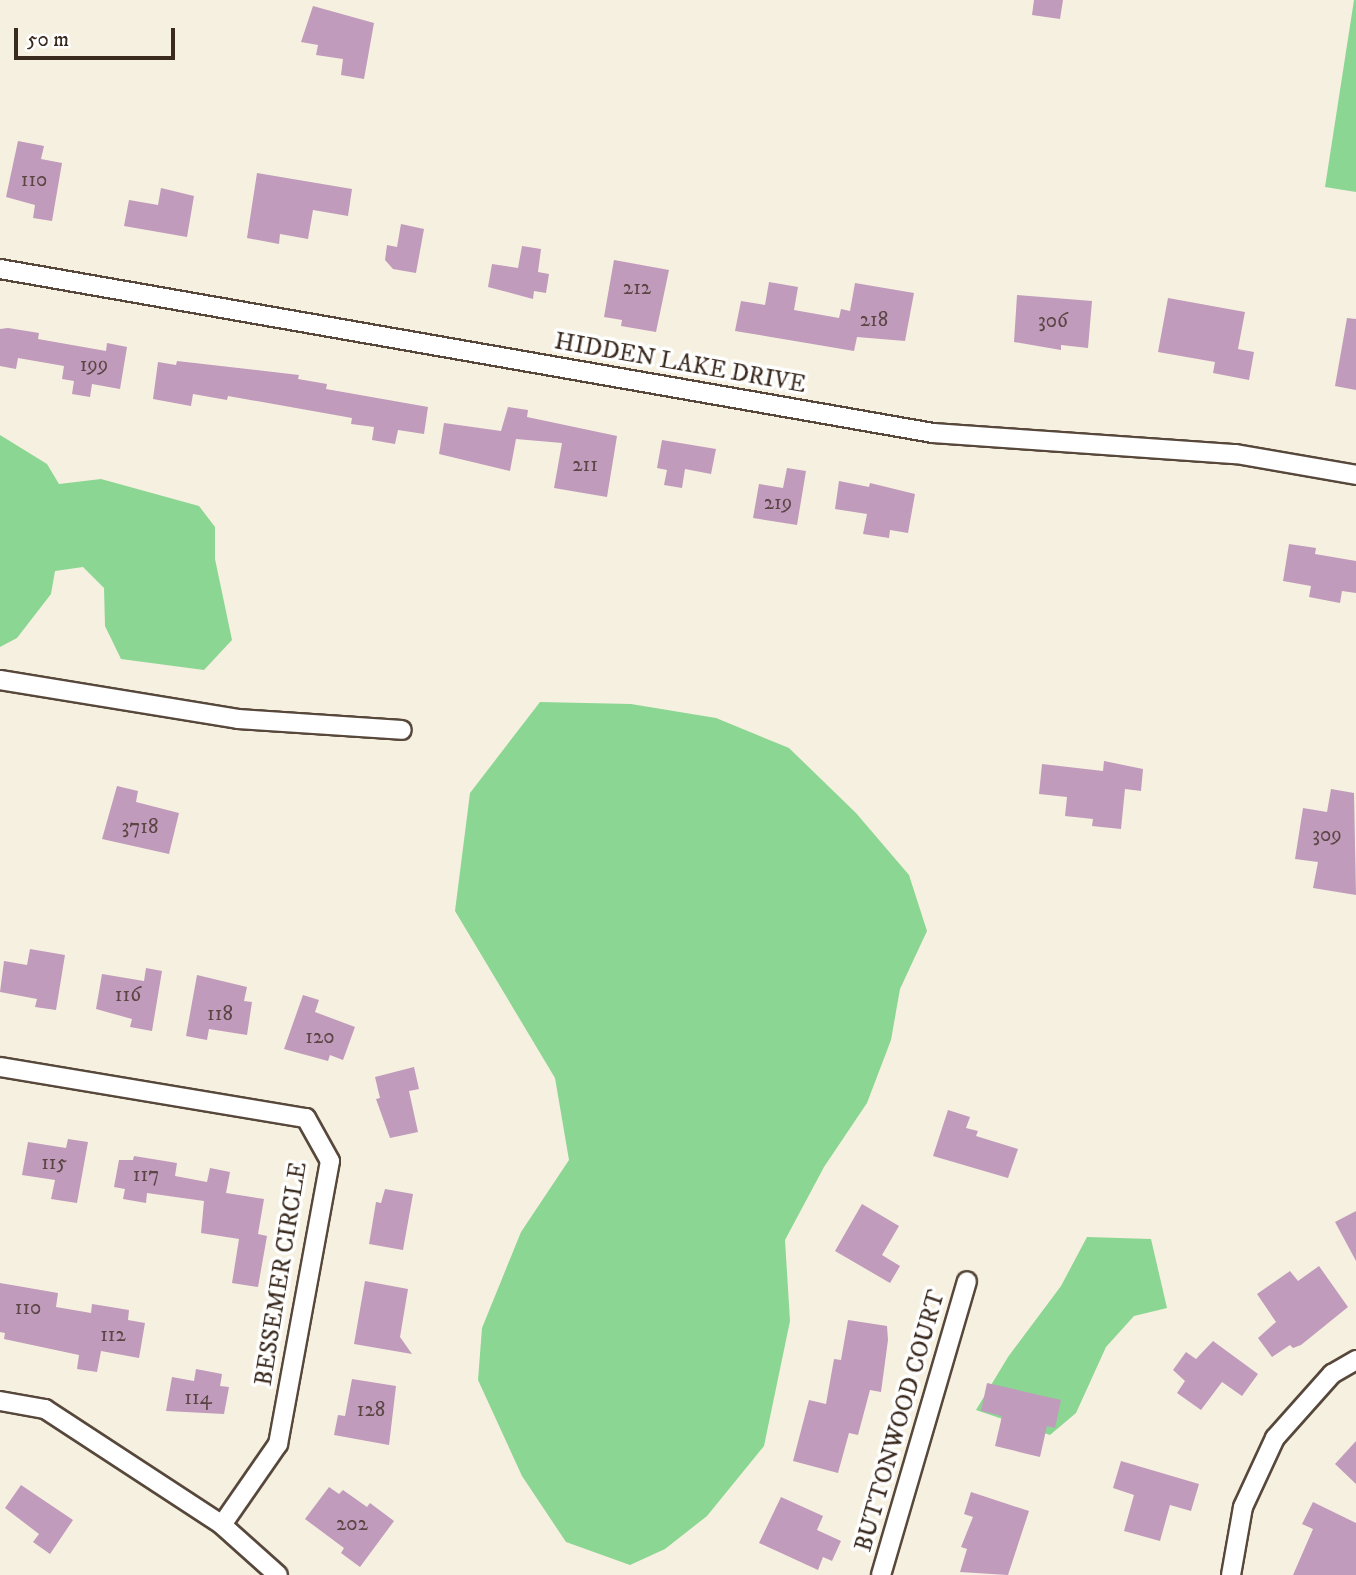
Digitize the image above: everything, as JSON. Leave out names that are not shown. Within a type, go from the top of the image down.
[{"type":"street","name":"HIDDEN LAKE DRIVE","points":[[0,269],[933,433],[1236,454],[1356,474]]},
{"type":"street","points":[[0,680],[238,719],[402,730]]},
{"type":"street","name":"BESSEMER CIRCLE","points":[[0,1067],[306,1118],[330,1161],[278,1444],[222,1525]]},
{"type":"street","name":"BUTTONWOOD COURT","points":[[881,1575],[967,1281]]},
{"type":"street","points":[[1231,1575],[1243,1507],[1275,1438],[1332,1374],[1356,1360]]},
{"type":"street","points":[[0,1401],[45,1409],[222,1525],[278,1575]]},
{"type":"green space","points":[[1356,0],[1356,192],[1325,187]]},
{"type":"green space","points":[[0,435],[47,464],[59,484],[101,479],[199,506],[215,527],[215,559],[232,640],[204,670],[121,659],[105,626],[104,588],[83,567],[55,571],[51,594],[17,638],[0,647]]},
{"type":"green space","points":[[540,702],[631,704],[716,718],[789,748],[856,813],[909,875],[927,931],[900,989],[891,1040],[867,1103],[824,1167],[785,1240],[790,1321],[764,1446],[707,1516],[665,1549],[630,1565],[566,1542],[522,1476],[478,1380],[482,1328],[521,1232],[569,1160],[555,1078],[455,911],[470,793]]},
{"type":"green space","points":[[1087,1237],[1151,1239],[1167,1308],[1134,1316],[1106,1347],[1076,1413],[1050,1435],[976,1410],[1008,1357],[1061,1286]]},
{"type":"building","points":[[1034,0],[1063,0],[1060,19],[1032,15]]},
{"type":"building","points":[[313,6],[374,23],[364,79],[341,75],[343,59],[316,55],[318,45],[301,42]]},
{"type":"building","points":[[18,141],[44,146],[41,159],[62,163],[52,221],[33,218],[35,205],[6,197]]},
{"type":"building","points":[[257,173],[352,189],[348,216],[313,210],[308,239],[280,234],[279,244],[247,238]]},
{"type":"building","points":[[161,188],[194,196],[187,237],[124,226],[129,200],[158,205]]},
{"type":"building","points":[[401,224],[424,229],[416,273],[393,269],[385,260],[387,245],[397,247]]},
{"type":"building","points":[[522,246],[541,249],[538,272],[549,274],[546,293],[534,291],[533,299],[488,287],[492,264],[518,268]]},
{"type":"building","points":[[614,260],[669,270],[656,332],[621,326],[622,320],[604,317]]},
{"type":"building","points":[[769,282],[798,287],[794,310],[839,318],[841,309],[850,311],[855,283],[914,293],[905,341],[857,337],[854,351],[735,331],[741,301],[765,305]]},
{"type":"building","points":[[1017,295],[1092,301],[1088,348],[1061,345],[1061,350],[1014,342]]},
{"type":"building","points":[[1168,298],[1245,312],[1238,349],[1254,352],[1249,380],[1213,373],[1215,362],[1158,352]]},
{"type":"building","points":[[1347,318],[1356,319],[1356,390],[1335,386]]},
{"type":"building","points":[[0,329],[39,333],[38,339],[106,351],[107,343],[127,347],[120,389],[92,384],[90,397],[72,394],[74,381],[62,379],[64,366],[18,358],[16,369],[0,366]]},
{"type":"building","points":[[177,361],[299,375],[298,379],[327,384],[326,389],[428,407],[424,434],[398,430],[395,444],[372,440],[374,427],[351,424],[352,418],[228,396],[227,400],[193,394],[191,406],[153,399],[158,362],[176,365]]},
{"type":"building","points":[[508,407],[528,410],[527,417],[617,436],[607,497],[554,488],[562,443],[516,439],[510,471],[439,454],[444,423],[501,431]]},
{"type":"building","points":[[662,440],[716,449],[711,474],[685,469],[682,488],[664,485],[667,470],[657,468]]},
{"type":"building","points":[[787,468],[806,471],[797,525],[753,518],[759,484],[783,488]]},
{"type":"building","points":[[839,481],[869,487],[870,483],[915,494],[908,533],[890,530],[889,538],[863,534],[867,514],[835,509]]},
{"type":"building","points":[[1289,544],[1316,548],[1315,554],[1356,561],[1356,593],[1342,591],[1340,603],[1309,597],[1311,586],[1283,581]]},
{"type":"building","points":[[1104,761],[1143,769],[1141,791],[1125,789],[1121,829],[1092,826],[1093,819],[1065,816],[1067,797],[1039,794],[1042,764],[1103,771]]},
{"type":"building","points":[[117,786],[138,791],[136,802],[179,813],[169,854],[102,839]]},
{"type":"building","points":[[1331,789],[1354,793],[1356,895],[1313,888],[1318,862],[1295,859],[1303,808],[1327,812]]},
{"type":"building","points":[[30,949],[65,955],[56,1010],[35,1007],[37,999],[0,992],[4,961],[27,965]]},
{"type":"building","points":[[146,968],[162,971],[152,1031],[130,1027],[132,1019],[96,1009],[102,974],[144,981]]},
{"type":"building","points":[[197,975],[247,987],[244,1001],[252,1002],[247,1035],[209,1029],[207,1040],[186,1036]]},
{"type":"building","points":[[303,995],[319,1000],[315,1012],[355,1027],[343,1060],[330,1055],[328,1061],[284,1049]]},
{"type":"building","points":[[414,1067],[419,1089],[409,1091],[418,1132],[390,1138],[376,1099],[380,1098],[375,1077]]},
{"type":"building","points":[[948,1110],[970,1117],[966,1128],[978,1131],[976,1136],[1018,1149],[1008,1178],[933,1156]]},
{"type":"building","points":[[68,1139],[88,1142],[77,1203],[51,1199],[55,1180],[22,1175],[28,1142],[66,1148]]},
{"type":"building","points":[[134,1156],[177,1163],[175,1176],[207,1182],[210,1168],[230,1172],[226,1193],[264,1199],[258,1234],[267,1236],[258,1287],[232,1283],[239,1239],[201,1233],[204,1201],[147,1193],[146,1203],[123,1199],[125,1189],[114,1187],[119,1160],[133,1160]]},
{"type":"building","points":[[385,1189],[413,1194],[403,1250],[369,1244],[376,1202],[381,1203]]},
{"type":"building","points":[[862,1204],[899,1226],[882,1255],[900,1266],[890,1283],[835,1251]]},
{"type":"building","points":[[1356,1211],[1356,1261],[1335,1222]]},
{"type":"building","points":[[1319,1266],[1348,1307],[1301,1345],[1293,1348],[1290,1345],[1272,1357],[1258,1338],[1276,1322],[1257,1294],[1290,1271],[1298,1281]]},
{"type":"building","points":[[365,1281],[408,1289],[400,1337],[412,1354],[354,1344]]},
{"type":"building","points":[[0,1283],[58,1293],[56,1307],[91,1313],[92,1304],[129,1310],[128,1320],[145,1323],[139,1358],[101,1351],[97,1372],[77,1369],[79,1355],[4,1339],[5,1333],[0,1332]]},
{"type":"building","points":[[848,1320],[887,1326],[888,1340],[881,1392],[870,1390],[858,1435],[849,1433],[838,1473],[793,1461],[809,1400],[826,1404],[834,1359],[841,1360]]},
{"type":"building","points":[[1213,1341],[1258,1374],[1242,1396],[1222,1382],[1201,1410],[1177,1393],[1185,1381],[1173,1370],[1186,1352],[1196,1359]]},
{"type":"building","points":[[196,1369],[222,1374],[220,1386],[229,1387],[224,1414],[166,1411],[172,1377],[194,1381]]},
{"type":"building","points":[[352,1379],[396,1386],[389,1445],[334,1435],[338,1415],[345,1416]]},
{"type":"building","points":[[987,1383],[1061,1400],[1055,1428],[1047,1426],[1040,1457],[995,1446],[1002,1416],[981,1411]]},
{"type":"building","points":[[1356,1441],[1356,1484],[1335,1464]]},
{"type":"building","points":[[1121,1461],[1199,1484],[1191,1511],[1170,1505],[1160,1541],[1124,1531],[1134,1495],[1113,1488]]},
{"type":"building","points":[[21,1485],[73,1520],[50,1554],[33,1542],[39,1534],[5,1508]]},
{"type":"building","points":[[329,1487],[339,1494],[343,1490],[367,1507],[370,1503],[394,1521],[360,1567],[341,1553],[344,1548],[305,1519]]},
{"type":"building","points":[[971,1492],[1029,1511],[1008,1575],[960,1572],[967,1549],[961,1547],[973,1517],[964,1514]]},
{"type":"building","points":[[781,1497],[823,1516],[817,1530],[841,1541],[832,1561],[823,1557],[818,1570],[759,1543]]},
{"type":"building","points":[[1313,1502],[1356,1523],[1356,1575],[1293,1575],[1313,1529],[1302,1524]]}]
